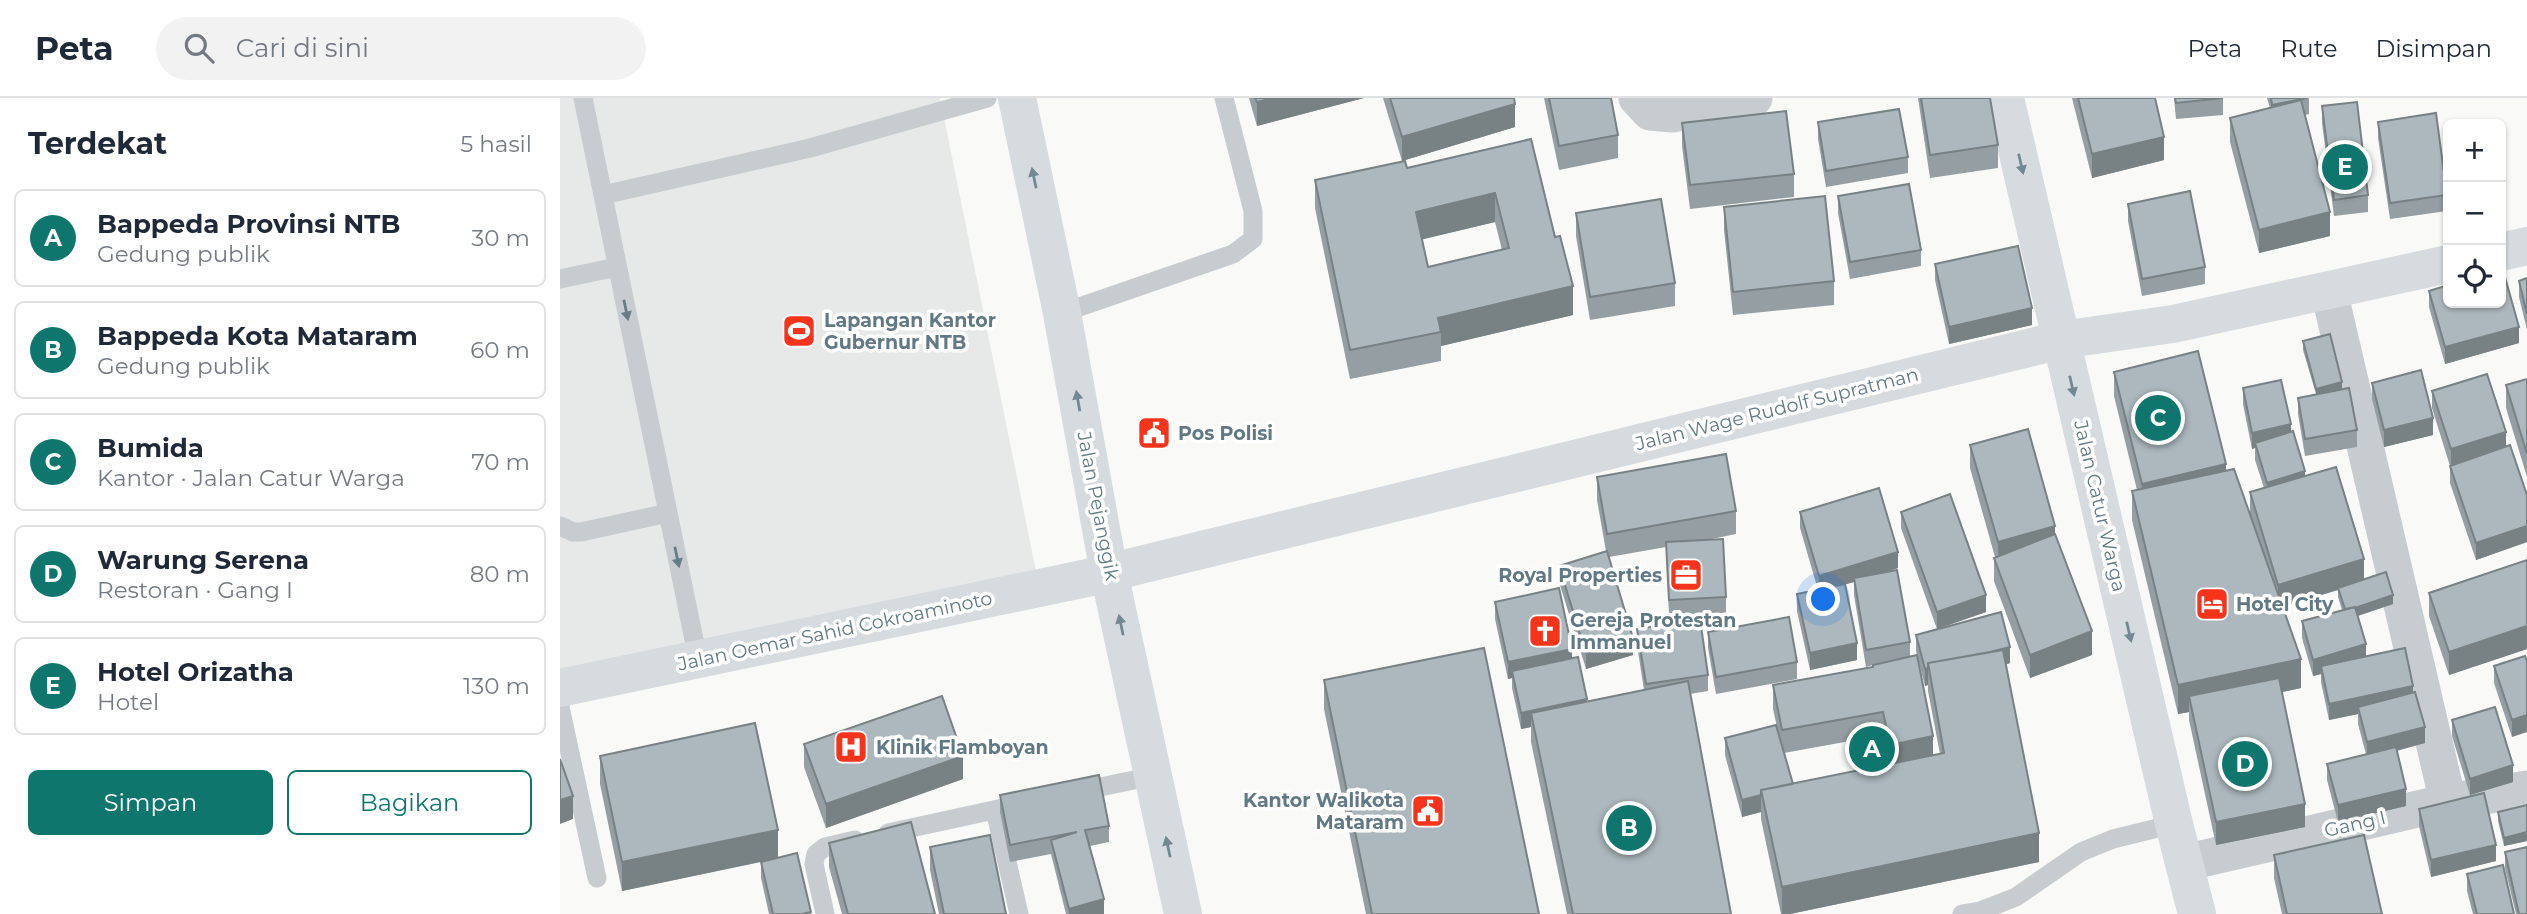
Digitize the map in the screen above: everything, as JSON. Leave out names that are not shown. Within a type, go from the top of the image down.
[{"type":"street","name":"Jalan Pejanggik","points":[[1017,98],[1062,313],[1110,573],[1182,914]]},
{"type":"street","points":[[1637,98],[1650,112],[1672,114],[1754,98]]},
{"type":"street","name":"Jalan Catur Warga","points":[[2005,98],[2197,914]]},
{"type":"street","points":[[2506,251],[2527,246]]},
{"type":"street","name":"Jalan Wage Rudolf Supratman","points":[[1110,573],[2061,340],[2173,324],[2443,265]]},
{"type":"street","points":[[2329,291],[2448,803]]},
{"type":"street","name":"Jalan Oemar Sahid Cokroaminoto","points":[[560,688],[1110,573]]},
{"type":"street","name":"Gang I","points":[[2183,863],[2448,803],[2527,789]]},
{"type":"lane","points":[[583,98],[698,659]]},
{"type":"lane","points":[[603,195],[810,148],[986,98]]},
{"type":"lane","points":[[1062,313],[1233,254],[1253,239],[1254,211],[1224,98]]},
{"type":"lane","points":[[560,279],[617,267]]},
{"type":"lane","points":[[560,526],[573,532],[581,532],[668,513]]},
{"type":"lane","points":[[560,707],[597,878]]},
{"type":"lane","points":[[825,914],[814,864],[819,849],[1153,776]]},
{"type":"lane","points":[[995,810],[1019,914]]},
{"type":"lane","points":[[1962,914],[1980,911],[2016,897],[2081,852],[2113,839],[2174,824]]},
{"type":"shaded area","points":[[560,98],[940,98],[1037,576],[560,670]]},
{"type":"building","points":[[1255,98],[1273,98],[1257,102]]},
{"type":"building","points":[[1390,98],[1514,98],[1515,104],[1402,137]]},
{"type":"building","points":[[1549,98],[1611,98],[1618,135],[1559,146]]},
{"type":"building","points":[[1921,98],[1990,98],[1998,145],[1930,155]]},
{"type":"building","points":[[2078,98],[2155,98],[2164,137],[2092,154]]},
{"type":"building","points":[[2175,98],[2223,98],[2176,103]]},
{"type":"building","points":[[2271,98],[2307,98],[2272,105]]},
{"type":"building","points":[[2301,100],[2330,212],[2259,230],[2230,118]]},
{"type":"building","points":[[2357,102],[2368,195],[2334,200],[2322,106]]},
{"type":"building","points":[[1899,109],[1908,157],[1826,171],[1818,122]]},
{"type":"building","points":[[1786,111],[1794,174],[1690,185],[1682,123]]},
{"type":"building","points":[[2436,113],[2443,165],[2443,196],[2390,203],[2378,122]]},
{"type":"building","points":[[1531,139],[1555,237],[1560,236],[1573,286],[1438,318],[1441,332],[1350,350],[1315,180],[1405,161],[1407,168]],"holes":[[[1495,193],[1509,248],[1428,267],[1416,212]]]},
{"type":"building","points":[[1909,184],[1921,250],[1850,262],[1838,196]]},
{"type":"building","points":[[2190,191],[2205,267],[2142,279],[2128,204]]},
{"type":"building","points":[[1825,196],[1834,281],[1733,292],[1724,207]]},
{"type":"building","points":[[1661,199],[1675,283],[1590,297],[1576,213]]},
{"type":"building","points":[[2018,246],[2032,308],[1949,327],[1935,264]]},
{"type":"building","points":[[2527,278],[2527,314],[2519,281]]},
{"type":"building","points":[[2506,281],[2519,327],[2445,347],[2429,291],[2443,287],[2443,308],[2506,308]]},
{"type":"building","points":[[2330,334],[2342,382],[2316,389],[2303,341]]},
{"type":"building","points":[[2198,351],[2226,464],[2142,484],[2114,372]]},
{"type":"building","points":[[2421,370],[2433,418],[2384,430],[2372,383]]},
{"type":"building","points":[[2487,374],[2506,432],[2451,449],[2432,391]]},
{"type":"building","points":[[2527,379],[2527,454],[2506,385]]},
{"type":"building","points":[[2281,380],[2291,424],[2252,433],[2243,388]]},
{"type":"building","points":[[2349,388],[2357,430],[2305,439],[2298,398]]},
{"type":"building","points":[[2028,429],[2055,526],[1998,542],[1970,445]]},
{"type":"building","points":[[2293,431],[2305,471],[2267,483],[2255,443]]},
{"type":"building","points":[[2510,445],[2527,495],[2527,526],[2476,543],[2450,466]]},
{"type":"building","points":[[1726,454],[1736,511],[1607,534],[1597,477]]},
{"type":"building","points":[[2336,467],[2364,559],[2278,585],[2250,492]]},
{"type":"building","name":"Hotel City","points":[[2234,469],[2301,659],[2178,685],[2132,491]]},
{"type":"building","points":[[1879,488],[1898,552],[1819,576],[1800,512]]},
{"type":"building","points":[[1950,494],[1986,595],[1937,612],[1901,512]]},
{"type":"building","points":[[2055,534],[2092,631],[2030,655],[1994,558]]},
{"type":"building","points":[[1723,539],[1726,597],[1669,600],[1666,542]]},
{"type":"building","points":[[1607,551],[1633,638],[1586,653],[1559,566]]},
{"type":"building","points":[[2527,560],[2527,626],[2449,652],[2429,593]]},
{"type":"building","points":[[1897,570],[1910,642],[1866,650],[1854,578]]},
{"type":"building","points":[[2386,572],[2393,595],[2345,609],[2338,588]]},
{"type":"building","points":[[1845,584],[1857,643],[1810,653],[1797,594]]},
{"type":"building","points":[[1559,588],[1572,649],[1508,662],[1495,602]]},
{"type":"building","points":[[2355,607],[2366,644],[2313,660],[2302,621]]},
{"type":"building","points":[[2001,612],[2010,647],[1928,663],[1928,668],[1925,669],[1916,635]]},
{"type":"building","points":[[1789,617],[1797,662],[1716,677],[1708,632]]},
{"type":"building","points":[[1700,619],[1708,675],[1646,684],[1637,629]]},
{"type":"building","name":"Kantor Walikota Mataram","points":[[1484,648],[1539,914],[1372,914],[1324,680]]},
{"type":"building","points":[[2405,648],[2413,686],[2329,704],[2321,666]]},
{"type":"building","points":[[2003,650],[2039,833],[1782,887],[1761,790],[1944,753],[1928,663]]},
{"type":"building","points":[[1917,655],[1933,736],[1890,745],[1883,712],[1782,730],[1773,685],[1873,667]]},
{"type":"building","points":[[2525,656],[2527,715],[2512,720],[2494,666]]},
{"type":"building","points":[[1578,657],[1587,699],[1521,713],[1512,671]]},
{"type":"building","points":[[2279,678],[2305,804],[2216,822],[2189,696]]},
{"type":"building","points":[[1688,681],[1731,914],[1573,914],[1531,713]]},
{"type":"building","points":[[2415,692],[2425,727],[2367,742],[2358,707]]},
{"type":"building","points":[[942,696],[963,756],[826,804],[804,744]]},
{"type":"building","points":[[2495,707],[2513,765],[2470,779],[2452,720]]},
{"type":"building","points":[[755,723],[778,830],[622,862],[600,756]]},
{"type":"building","points":[[1776,725],[1793,784],[1761,790],[1761,795],[1742,800],[1725,738]]},
{"type":"building","points":[[2396,747],[2406,789],[2338,805],[2327,764]]},
{"type":"building","points":[[560,759],[573,796],[560,800]]},
{"type":"building","points":[[1099,775],[1109,826],[1085,830],[1104,899],[1069,909],[1051,840],[1077,832],[1010,845],[1000,795]]},
{"type":"building","points":[[2484,793],[2496,845],[2431,860],[2419,809]]},
{"type":"building","points":[[2527,805],[2527,832],[2504,838],[2498,812]]},
{"type":"building","points":[[911,822],[935,914],[848,914],[829,843]]},
{"type":"building","points":[[990,835],[1006,914],[944,914],[930,847]]},
{"type":"building","points":[[2364,835],[2382,914],[2287,914],[2274,855]]},
{"type":"building","points":[[2527,847],[2527,914],[2519,914],[2505,852]]},
{"type":"building","points":[[797,853],[811,912],[773,914],[761,862]]},
{"type":"building","points":[[2503,865],[2514,914],[2477,914],[2467,874]]},
{"type":"place","name":"Hotel Orizatha","points":[[2345,167]]},
{"type":"place","name":"Lapangan Kantor Gubernur NTB","points":[[799,331]]},
{"type":"place","name":"Bumida","points":[[2158,418]]},
{"type":"place","name":"Pos Polisi","points":[[1154,433]]},
{"type":"place","name":"Royal Properties","points":[[1686,575]]},
{"type":"place","name":"Hotel City","points":[[2212,604]]},
{"type":"place","name":"Gereja Protestan Immanuel","points":[[1545,631]]},
{"type":"place","name":"Klinik Flamboyan","points":[[851,747]]},
{"type":"place","name":"Bappeda Provinsi NTB","points":[[1872,749]]},
{"type":"place","name":"Warung Serena","points":[[2245,764]]},
{"type":"place","name":"Kantor Walikota Mataram","points":[[1428,811]]},
{"type":"place","name":"Bappeda Kota Mataram","points":[[1629,828]]}]
